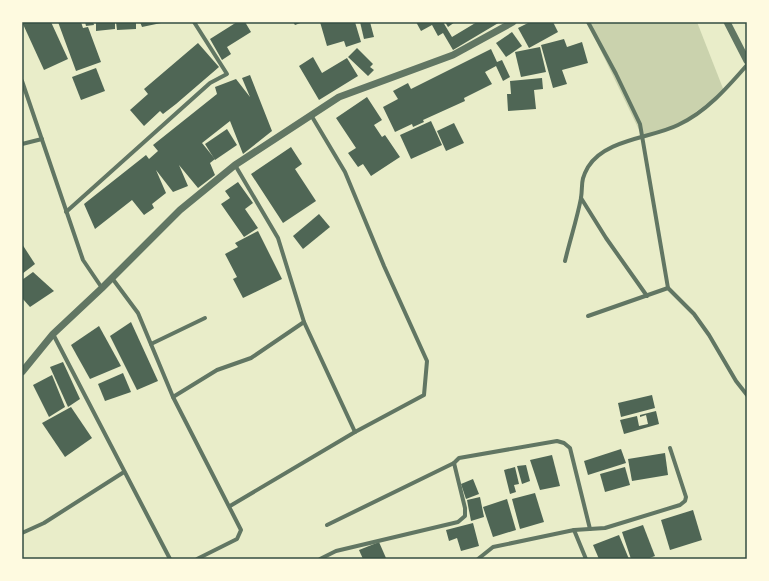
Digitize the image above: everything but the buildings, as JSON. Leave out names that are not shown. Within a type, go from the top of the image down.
[{"type":"street","points":[[66,212],[210,83],[227,74],[194,22]]},
{"type":"street","points":[[22,372],[53,334],[102,288],[180,210],[235,165],[339,97],[454,55],[513,22]]},
{"type":"street","points":[[588,22],[616,74],[640,124],[668,288],[694,314],[736,381],[747,395]]},
{"type":"street","points":[[565,260],[581,198],[581,184],[589,165],[602,152],[642,136],[678,125],[697,113],[724,91],[747,61],[727,22]]},
{"type":"street","points":[[22,81],[83,260],[102,288]]},
{"type":"street","points":[[230,506],[355,432],[424,395],[427,362],[384,266],[345,172],[310,115]]},
{"type":"street","points":[[22,144],[42,139]]},
{"type":"street","points":[[235,165],[278,238],[304,322],[355,432]]},
{"type":"street","points":[[581,198],[606,238],[647,296]]},
{"type":"street","points":[[112,278],[138,313],[173,397],[241,530],[237,539],[197,559]]},
{"type":"street","points":[[588,316],[668,288]]},
{"type":"street","points":[[151,344],[205,318]]},
{"type":"street","points":[[173,397],[218,370],[251,358],[304,322]]},
{"type":"street","points":[[53,334],[170,559]]},
{"type":"street","points":[[327,525],[454,463],[459,458],[557,441],[564,443],[570,448],[590,529]]},
{"type":"street","points":[[478,559],[493,547],[574,530],[606,528],[680,506],[685,502],[686,497],[670,448]]},
{"type":"street","points":[[320,559],[336,551],[458,522],[465,516],[465,508],[454,463]]},
{"type":"street","points":[[22,532],[44,522],[124,472]]},
{"type":"street","points":[[574,530],[586,559]]},
{"type":"green space","points":[[587,22],[697,22],[724,91],[678,125],[642,136]]}]
